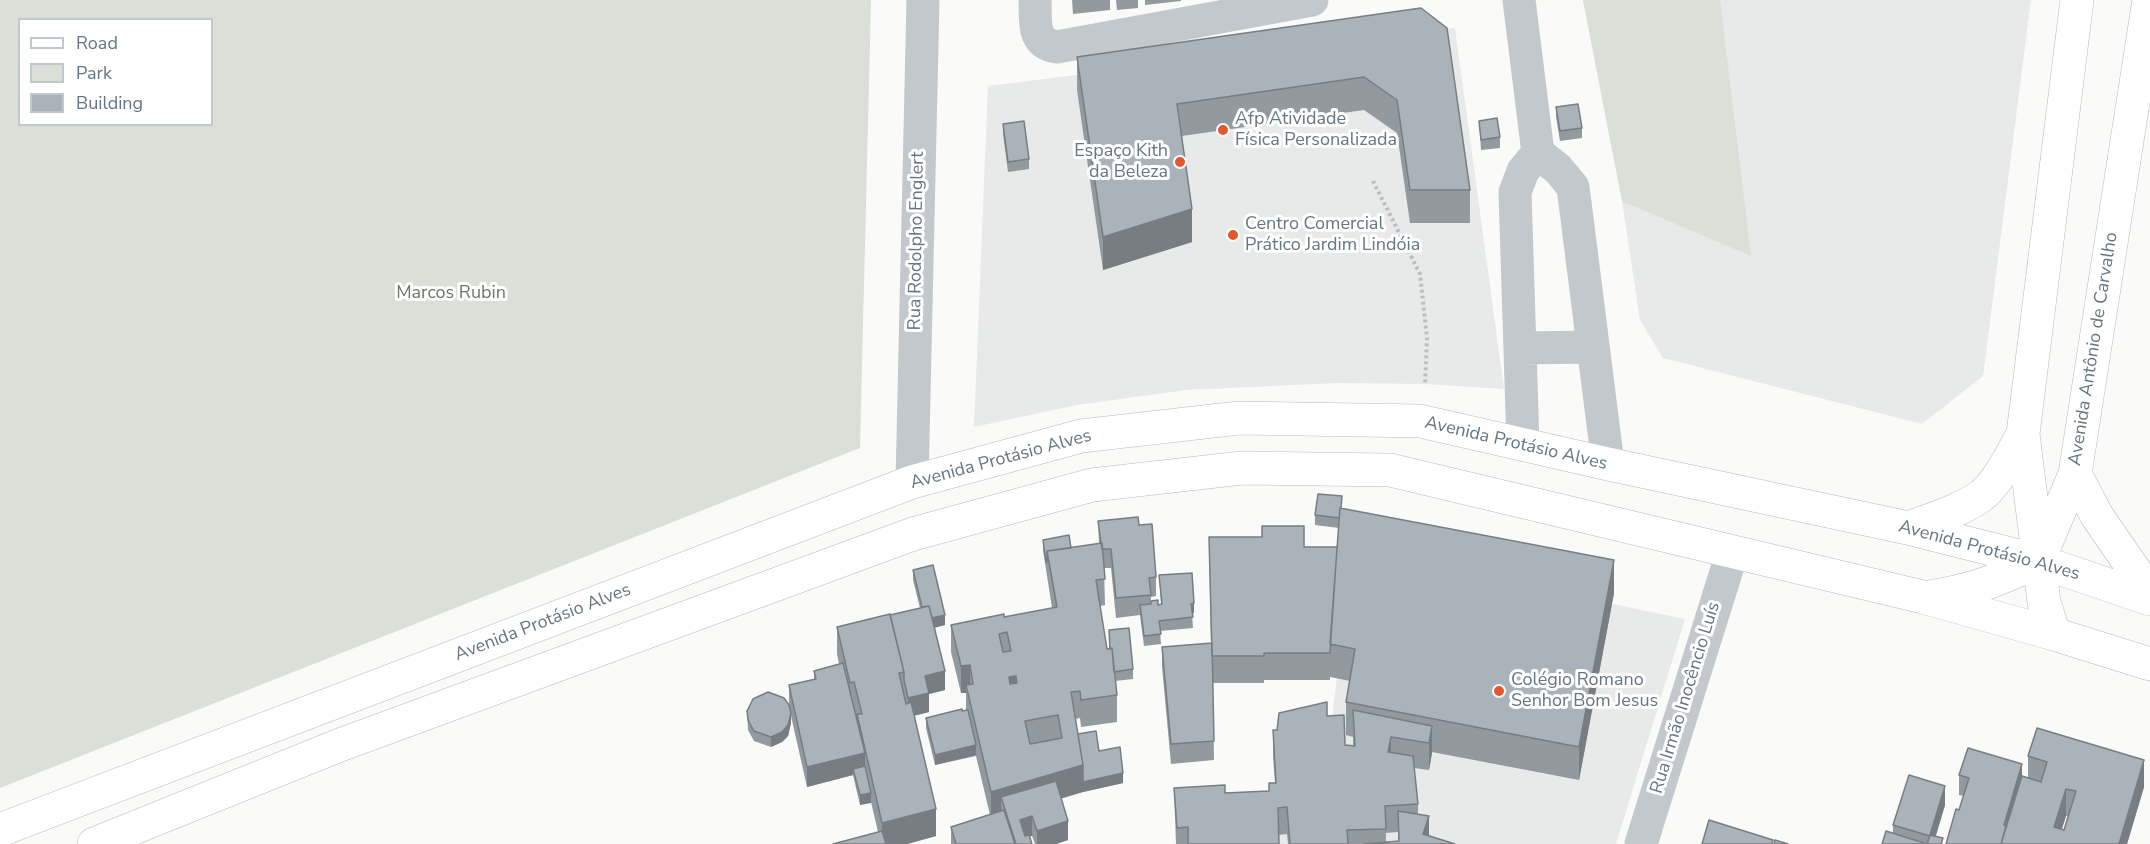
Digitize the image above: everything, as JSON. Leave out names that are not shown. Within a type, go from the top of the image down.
[{"type":"main road","points":[[2054,634],[2044,602],[2024,434],[2077,0]]},
{"type":"main road","name":"Avenida Antônio de Carvalho","points":[[2038,561],[2075,474],[2149,0]]},
{"type":"main road","name":"Avenida Protásio Alves","points":[[0,830],[912,482],[1081,436],[1239,418],[1420,421],[1908,528],[2038,561],[2150,599]]},
{"type":"main road","points":[[1908,528],[1949,513],[1982,495],[2006,466],[2024,434]]},
{"type":"main road","points":[[94,844],[340,745],[913,534],[1092,485],[1242,468],[1390,470],[1923,597],[2150,664]]},
{"type":"main road","points":[[2075,474],[2097,516],[2150,593]]},
{"type":"main road","points":[[1923,597],[1958,592],[1998,581],[2038,561]]},
{"type":"street","name":"Rua Rodolpho Englert","points":[[912,482],[923,0]]},
{"type":"street","points":[[1035,0],[1040,40],[1048,45],[1057,46],[1312,0]]},
{"type":"street","points":[[1519,0],[1538,153],[1558,169],[1573,188],[1608,464]]},
{"type":"street","points":[[1523,445],[1515,192],[1523,171],[1538,153]]},
{"type":"street","points":[[1520,348],[1593,347]]},
{"type":"street","name":"Rua Irmão Inocêncio Luís","points":[[1641,844],[1732,553]]},
{"type":"path","points":[[1373,181],[1420,274],[1427,338],[1425,384],[1420,421]]},
{"type":"shaded area","points":[[1583,0],[2031,0],[1983,376],[1922,424],[1663,358],[1640,320],[1622,201]]},
{"type":"shaded area","name":"Centro Comercial Prático Jardim Lindóia","points":[[1455,28],[1504,389],[1425,384],[1337,383],[1186,390],[1077,405],[974,427],[988,86]]},
{"type":"shaded area","name":"Colégio Romano Senhor Bom Jesus","points":[[1352,550],[1685,619],[1616,844],[1274,844],[1275,773],[1327,762]]},
{"type":"green space","name":"Marcos Rubin","points":[[0,0],[871,0],[860,448],[0,788]]},
{"type":"green space","points":[[1583,0],[1720,0],[1751,256],[1622,201]]},
{"type":"building","points":[[1421,8],[1447,28],[1470,190],[1410,190],[1397,100],[1364,77],[1177,104],[1192,209],[1103,237],[1077,57]]},
{"type":"building","points":[[1578,104],[1582,128],[1560,131],[1556,107]]},
{"type":"building","points":[[1497,118],[1500,137],[1481,140],[1479,121]]},
{"type":"building","points":[[1024,121],[1029,159],[1008,162],[1003,124]]},
{"type":"building","points":[[1318,494],[1342,496],[1339,518],[1315,515]]},
{"type":"building","name":"Colégio Romano Senhor Bom Jesus","points":[[1340,508],[1614,560],[1579,747],[1346,702],[1355,649],[1330,644]]},
{"type":"building","points":[[1138,517],[1139,525],[1152,524],[1156,577],[1149,578],[1151,595],[1116,598],[1111,549],[1102,549],[1098,521]]},
{"type":"building","points":[[1262,526],[1304,526],[1304,547],[1337,547],[1330,653],[1212,656],[1209,537],[1262,537]]},
{"type":"building","points":[[1069,535],[1071,548],[1047,551],[1046,562],[1043,540]]},
{"type":"building","points":[[1102,543],[1105,579],[1096,580],[1107,649],[1112,648],[1117,695],[1081,700],[1080,691],[1071,692],[1083,765],[991,792],[966,685],[973,684],[970,665],[961,666],[951,625],[1004,614],[1004,617],[1057,607],[1047,551]],"holes":[[[1007,632],[1011,651],[1003,652],[999,634]],[[1016,676],[1017,683],[1010,684],[1009,677]],[[1058,715],[1062,738],[1030,744],[1025,721]]]},
{"type":"building","points":[[933,565],[945,615],[932,618],[929,606],[922,607],[913,570]]},
{"type":"building","points":[[1192,573],[1193,617],[1159,621],[1161,634],[1144,636],[1140,605],[1151,604],[1151,601],[1158,600],[1158,605],[1162,604],[1159,575]]},
{"type":"building","points":[[929,606],[945,671],[925,676],[929,693],[908,698],[890,615]]},
{"type":"building","points":[[890,614],[904,672],[899,673],[906,704],[911,702],[936,809],[882,823],[857,714],[862,714],[854,682],[850,683],[837,627]]},
{"type":"building","points":[[1129,628],[1133,669],[1114,672],[1109,630]]},
{"type":"building","points":[[1212,643],[1214,741],[1171,744],[1162,647]]},
{"type":"building","points":[[843,663],[865,753],[807,767],[789,685],[816,679],[814,671]]},
{"type":"building","points":[[768,692],[784,698],[791,713],[788,725],[782,732],[771,737],[754,731],[748,720],[747,711],[753,699]]},
{"type":"building","points":[[1327,702],[1327,716],[1344,715],[1345,745],[1355,746],[1353,710],[1432,726],[1429,743],[1391,737],[1388,752],[1413,756],[1418,804],[1385,806],[1386,829],[1347,830],[1348,844],[1290,844],[1287,807],[1278,808],[1279,844],[1188,844],[1188,827],[1177,828],[1174,788],[1225,785],[1225,793],[1269,791],[1269,783],[1276,783],[1273,730],[1277,730],[1279,713]]},
{"type":"building","points":[[962,709],[962,711],[968,710],[976,745],[935,755],[926,718]]},
{"type":"building","points":[[2037,728],[2144,760],[2119,844],[2001,844],[2022,776],[2041,782],[2047,762],[2028,756]],"holes":[[[2066,789],[2076,791],[2064,830],[2054,827]]]},
{"type":"building","points":[[1096,731],[1099,751],[1120,747],[1123,773],[1083,782],[1078,734]]},
{"type":"building","points":[[1968,748],[2022,764],[2004,825],[2006,826],[2001,844],[1946,844],[1956,809],[1959,810],[1969,778],[1959,775]]},
{"type":"building","points":[[865,766],[871,793],[860,795],[853,769]]},
{"type":"building","points":[[1909,775],[1945,786],[1930,835],[1943,838],[1941,844],[1927,844],[1930,836],[1893,825]]},
{"type":"building","points":[[1056,781],[1068,821],[1037,831],[1032,816],[1020,820],[1025,836],[1029,835],[1032,844],[1016,844],[1001,797]]},
{"type":"building","points":[[1004,810],[1015,844],[956,844],[951,827]]},
{"type":"building","points":[[1398,811],[1429,816],[1423,834],[1455,844],[1364,844],[1399,841]]},
{"type":"building","points":[[1709,820],[1773,840],[1772,844],[1702,844]]},
{"type":"building","points":[[882,831],[886,844],[833,844]]},
{"type":"building","points":[[1886,831],[1927,844],[1882,844]]},
{"type":"building","points":[[1775,840],[1788,844],[1774,844]]},
{"type":"place","name":"Afp Atividade Física Personalizada","points":[[1223,130]]},
{"type":"place","name":"Espaço Kith da Beleza","points":[[1180,162]]},
{"type":"place","name":"Centro Comercial Prático Jardim Lindóia","points":[[1233,235]]},
{"type":"place","name":"Colégio Romano Senhor Bom Jesus","points":[[1499,691]]}]
